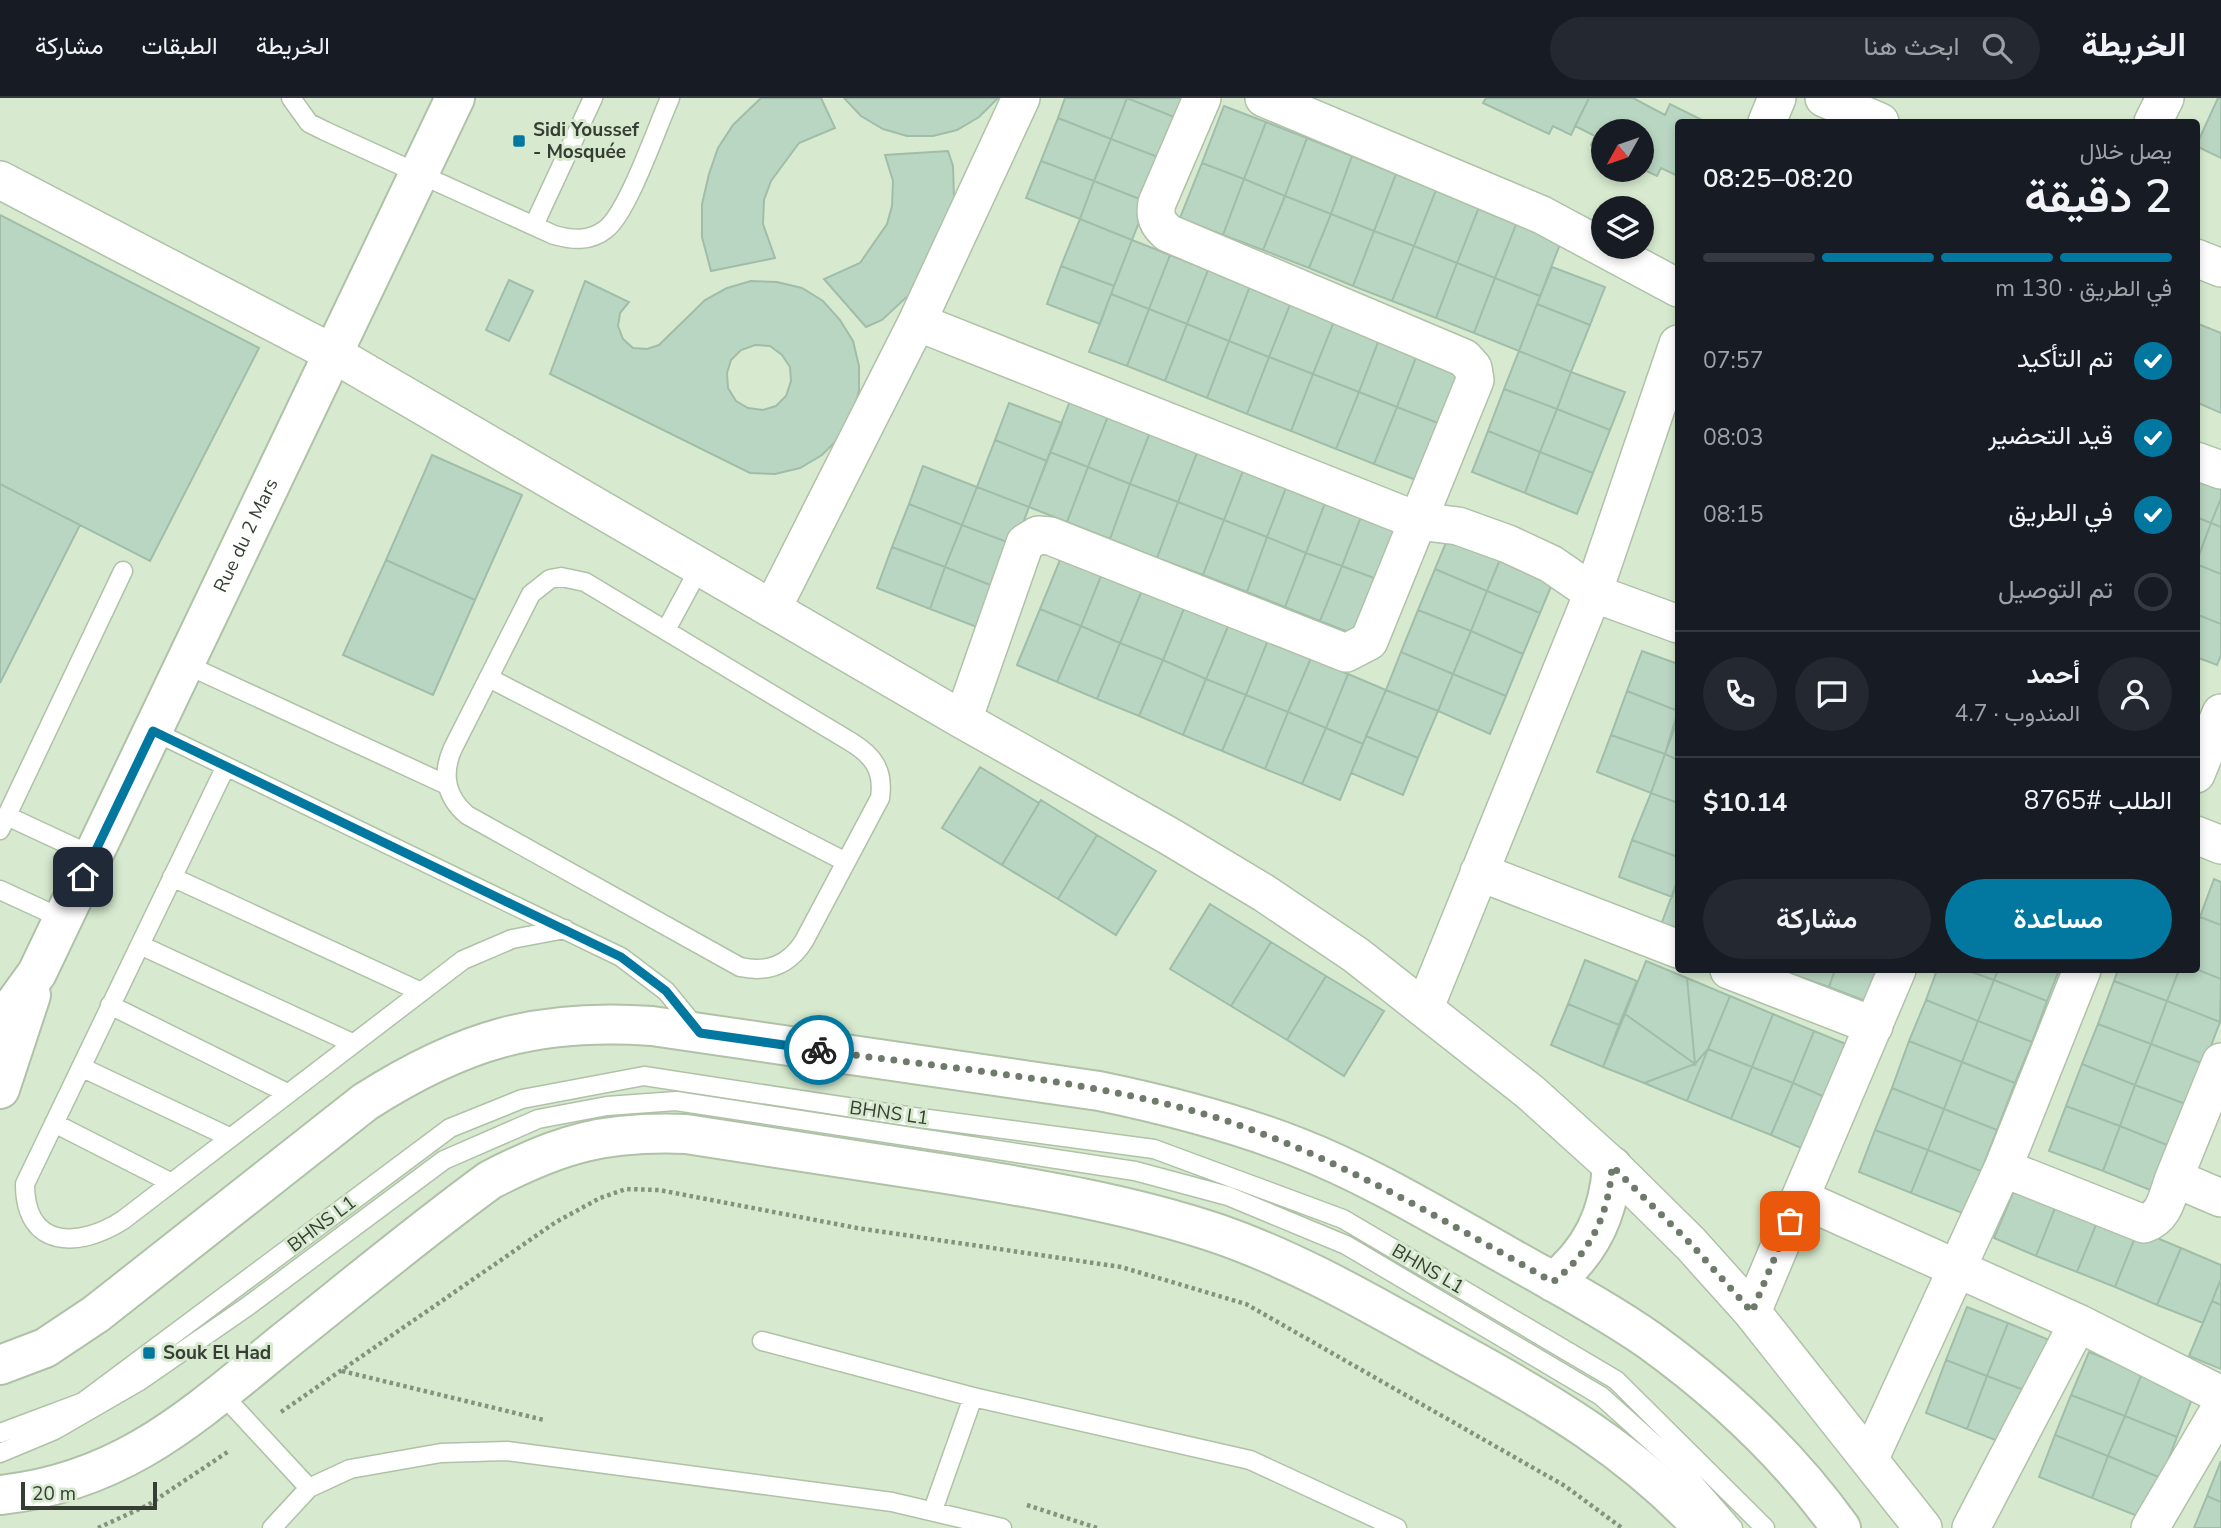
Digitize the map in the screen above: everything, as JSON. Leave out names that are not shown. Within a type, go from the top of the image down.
[{"type":"street","name":"Rue du 2 Mars","points":[[0,1089],[37,972],[454,98]]},
{"type":"street","points":[[772,609],[917,322],[1021,98]]},
{"type":"street","points":[[963,720],[1029,539],[1050,536],[1346,653],[1354,652],[1368,641],[1475,380],[1473,368],[1464,358],[1168,233],[1160,225],[1155,214],[1157,204],[1202,98]]},
{"type":"street","points":[[1264,98],[1542,215],[1675,286]]},
{"type":"street","points":[[1768,119],[1777,98]]},
{"type":"street","points":[[1824,98],[1873,119]]},
{"type":"street","points":[[2154,119],[2165,98]]},
{"type":"street","points":[[0,180],[332,353],[1264,893],[1356,955],[1530,1091],[1612,1166],[1691,1244],[1752,1312],[1923,1528]]},
{"type":"street","points":[[2200,260],[2221,268]]},
{"type":"street","points":[[917,322],[1418,521],[1458,526],[1508,544],[1551,564],[1593,593],[1675,623]]},
{"type":"street","points":[[1425,1007],[1593,593],[1675,353]]},
{"type":"street","points":[[2200,462],[2221,470]]},
{"type":"street","points":[[2200,764],[2221,713]]},
{"type":"street","points":[[2200,837],[2221,845]]},
{"type":"street","points":[[1479,872],[1675,948]]},
{"type":"street","name":"Rue du 2 Mars","points":[[0,1024],[37,972]]},
{"type":"street","points":[[1738,973],[1874,1026]]},
{"type":"street","points":[[1752,1312],[1896,973]]},
{"type":"street","points":[[1870,1458],[2003,1168],[2081,973]]},
{"type":"street","points":[[0,1365],[45,1349],[71,1332],[365,1102],[441,1058],[510,1034],[557,1026],[604,1023],[700,1033],[1099,1091],[1234,1124],[1361,1175],[1553,1282],[1649,1340],[1748,1422],[1792,1468],[1841,1528]]},
{"type":"street","points":[[2003,1168],[2144,1224],[2156,1220],[2164,1209],[2221,1062]]},
{"type":"street","points":[[0,1495],[60,1485],[107,1468],[164,1437],[491,1180],[541,1153],[577,1142],[637,1133],[686,1134],[1046,1190],[1163,1216],[1221,1235],[1331,1283],[1545,1400],[1594,1432],[1640,1468],[1703,1528]]},
{"type":"street","points":[[1553,1282],[1570,1268],[1597,1231],[1608,1199],[1612,1166]]},
{"type":"street","points":[[2174,1178],[2221,1198]]},
{"type":"street","points":[[1800,1198],[2078,1323],[2221,1395]]},
{"type":"street","points":[[1971,1528],[2078,1323]]},
{"type":"street","points":[[2150,1528],[2221,1408]]},
{"type":"lane","points":[[290,98],[309,123],[534,225],[576,239],[587,239],[607,229],[621,211],[670,98]]},
{"type":"lane","points":[[534,225],[593,98]]},
{"type":"lane","points":[[666,631],[700,567]]},
{"type":"lane","points":[[93,856],[3,823],[122,570]]},
{"type":"lane","points":[[574,577],[666,631],[851,742],[873,758],[882,785],[880,798],[798,952],[778,966],[752,969],[740,967],[467,816],[458,807],[447,785],[448,760],[531,594],[550,579],[574,577]]},
{"type":"lane","points":[[185,664],[447,785]]},
{"type":"lane","points":[[489,678],[846,862]]},
{"type":"lane","points":[[153,731],[621,957],[645,973],[684,1010],[700,1033]]},
{"type":"lane","points":[[226,766],[31,1169],[25,1192],[30,1216],[40,1229],[54,1237],[88,1237],[106,1231],[463,960],[512,939],[565,929]]},
{"type":"lane","points":[[172,877],[419,991]]},
{"type":"lane","points":[[0,890],[63,919]]},
{"type":"lane","points":[[140,945],[352,1043]]},
{"type":"lane","points":[[110,1005],[287,1093]]},
{"type":"lane","points":[[81,1067],[229,1137]]},
{"type":"lane","name":"BHNS L1","points":[[0,1433],[83,1402],[450,1128],[522,1099],[644,1076],[913,1117],[1154,1149],[1343,1219],[1616,1380],[1765,1528]]},
{"type":"lane","name":"BHNS L1","points":[[0,1453],[55,1430],[138,1382],[248,1306],[444,1160],[538,1119],[607,1106],[676,1101],[1135,1171],[1228,1196],[1346,1245],[1601,1396],[1679,1466],[1733,1528]]},
{"type":"lane","points":[[54,1123],[170,1182]]},
{"type":"lane","points":[[762,1341],[973,1397],[1250,1460],[1396,1528]]},
{"type":"lane","points":[[221,1393],[309,1488]]},
{"type":"lane","points":[[933,1510],[973,1397]]},
{"type":"lane","points":[[272,1528],[309,1488],[350,1469],[441,1453],[507,1451],[933,1510],[1002,1528]]},
{"type":"path","points":[[98,1528],[148,1505],[239,1445],[255,1430],[556,1222],[600,1198],[626,1189],[659,1190],[857,1227],[1121,1267],[1246,1304],[1565,1486],[1622,1528]]},
{"type":"building","points":[[761,98],[821,98],[835,128],[799,143],[771,181],[764,200],[763,224],[775,258],[711,271],[702,237],[702,204],[709,174],[718,148],[733,125]]},
{"type":"building","points":[[844,98],[998,98],[979,117],[957,130],[933,136],[907,136],[883,129],[861,116]]},
{"type":"building","points":[[1065,98],[1127,98],[1111,139],[1058,118]]},
{"type":"building","points":[[1127,98],[1187,98],[1179,119]]},
{"type":"building","points":[[1127,98],[1179,119],[1163,159],[1111,139]]},
{"type":"building","points":[[1486,98],[1589,98],[1571,135],[1553,126],[1549,134],[1483,103]]},
{"type":"building","points":[[1589,98],[1633,98],[1665,115],[1670,104],[1700,119],[1675,119],[1675,175],[1661,168],[1657,176],[1654,175],[1654,119],[1591,119],[1591,134],[1575,126]]},
{"type":"building","points":[[2218,98],[2221,98],[2221,158],[2200,148],[2200,137]]},
{"type":"building","points":[[1224,106],[1266,122],[1244,179],[1202,163]]},
{"type":"building","points":[[1058,118],[1111,139],[1094,181],[1041,161]]},
{"type":"building","points":[[1266,122],[1307,138],[1285,196],[1244,179]]},
{"type":"building","points":[[1307,138],[1352,156],[1331,214],[1285,196]]},
{"type":"building","points":[[1111,139],[1163,159],[1147,202],[1094,181]]},
{"type":"building","points":[[948,151],[953,166],[954,199],[926,279],[882,320],[866,327],[824,279],[860,263],[887,224],[892,206],[893,181],[885,155]]},
{"type":"building","points":[[1352,156],[1396,174],[1374,231],[1331,214]]},
{"type":"building","points":[[1041,161],[1094,181],[1080,219],[1026,198]]},
{"type":"building","points":[[1202,163],[1244,179],[1223,235],[1180,218]]},
{"type":"building","points":[[1396,174],[1436,190],[1414,246],[1374,231]]},
{"type":"building","points":[[1244,179],[1285,196],[1263,250],[1223,235]]},
{"type":"building","points":[[1094,181],[1147,202],[1132,240],[1080,219]]},
{"type":"building","points":[[1436,190],[1479,207],[1457,263],[1414,246]]},
{"type":"building","points":[[1285,196],[1331,214],[1309,268],[1263,250]]},
{"type":"building","points":[[1479,207],[1517,222],[1495,278],[1457,263]]},
{"type":"building","points":[[1331,214],[1374,231],[1353,286],[1309,268]]},
{"type":"building","points":[[0,215],[259,348],[150,561],[0,484]]},
{"type":"building","points":[[1080,219],[1132,240],[1114,286],[1061,266]]},
{"type":"building","points":[[1517,222],[1562,239],[1540,296],[1495,278]]},
{"type":"building","points":[[1374,231],[1414,246],[1392,301],[1353,286]]},
{"type":"building","points":[[1132,240],[1170,255],[1149,309],[1111,294]]},
{"type":"building","points":[[1414,246],[1457,263],[1436,318],[1392,301]]},
{"type":"building","points":[[1170,255],[1208,270],[1187,324],[1149,309]]},
{"type":"building","points":[[1457,263],[1495,278],[1474,333],[1436,318]]},
{"type":"building","points":[[1061,266],[1114,286],[1100,324],[1047,304]]},
{"type":"building","points":[[1552,267],[1605,287],[1590,325],[1537,304]]},
{"type":"building","points":[[1208,270],[1250,286],[1229,341],[1187,324]]},
{"type":"building","points":[[1495,278],[1540,296],[1519,351],[1474,333]]},
{"type":"building","points":[[509,280],[533,291],[509,341],[486,330]]},
{"type":"building","points":[[585,281],[629,302],[620,313],[618,326],[623,339],[633,348],[647,349],[659,345],[705,300],[727,288],[751,281],[777,282],[802,288],[823,301],[840,320],[853,341],[859,366],[859,391],[852,416],[840,437],[822,455],[800,468],[775,474],[750,473],[550,374]],"holes":[[[755,345],[770,346],[782,355],[790,367],[791,381],[786,396],[776,406],[763,410],[748,408],[736,401],[728,388],[727,373],[731,360],[741,350]]]},
{"type":"building","points":[[1250,286],[1291,302],[1269,357],[1229,341]]},
{"type":"building","points":[[1111,294],[1149,309],[1127,366],[1089,352]]},
{"type":"building","points":[[1291,302],[1335,319],[1313,374],[1269,357]]},
{"type":"building","points":[[1537,304],[1590,325],[1571,372],[1519,351]]},
{"type":"building","points":[[1149,309],[1187,324],[1165,381],[1127,366]]},
{"type":"building","points":[[1335,319],[1380,337],[1359,392],[1313,374]]},
{"type":"building","points":[[1187,324],[1229,341],[1207,398],[1165,381]]},
{"type":"building","points":[[2200,325],[2221,333],[2221,413],[2200,404]]},
{"type":"building","points":[[1380,337],[1418,352],[1397,407],[1359,392]]},
{"type":"building","points":[[1229,341],[1269,357],[1247,414],[1207,398]]},
{"type":"building","points":[[1519,351],[1571,372],[1557,409],[1504,389]]},
{"type":"building","points":[[1418,352],[1465,370],[1443,425],[1397,407]]},
{"type":"building","points":[[1269,357],[1313,374],[1291,431],[1247,414]]},
{"type":"building","points":[[1571,372],[1625,392],[1610,430],[1557,409]]},
{"type":"building","points":[[1313,374],[1359,392],[1336,449],[1291,431]]},
{"type":"building","points":[[1504,389],[1557,409],[1540,452],[1488,431]]},
{"type":"building","points":[[1359,392],[1397,407],[1374,464],[1336,449]]},
{"type":"building","points":[[1072,396],[1110,411],[1088,467],[1050,452]]},
{"type":"building","points":[[1009,403],[1062,423],[1047,461],[995,440]]},
{"type":"building","points":[[1397,407],[1443,425],[1421,482],[1374,464]]},
{"type":"building","points":[[1557,409],[1610,430],[1593,473],[1540,452]]},
{"type":"building","points":[[1110,411],[1152,427],[1130,484],[1088,467]]},
{"type":"building","points":[[1152,427],[1200,445],[1178,502],[1130,484]]},
{"type":"building","points":[[1488,431],[1540,452],[1525,493],[1472,472]]},
{"type":"building","points":[[995,440],[1047,461],[1029,507],[977,487]]},
{"type":"building","points":[[1200,445],[1246,463],[1224,520],[1178,502]]},
{"type":"building","points":[[1050,452],[1088,467],[1067,522],[1029,507]]},
{"type":"building","points":[[1540,452],[1593,473],[1577,514],[1525,493]]},
{"type":"building","points":[[432,455],[522,495],[475,600],[386,560]]},
{"type":"building","points":[[1246,463],[1289,480],[1267,537],[1224,520]]},
{"type":"building","points":[[923,466],[977,487],[962,525],[909,504]]},
{"type":"building","points":[[1088,467],[1130,484],[1110,539],[1067,522]]},
{"type":"building","points":[[2200,472],[2221,480],[2221,498],[2211,523],[2200,519]]},
{"type":"building","points":[[1289,480],[1328,495],[1306,553],[1267,537]]},
{"type":"building","points":[[0,484],[80,525],[0,683]]},
{"type":"building","points":[[1130,484],[1178,502],[1157,558],[1110,539]]},
{"type":"building","points":[[977,487],[1029,507],[1015,545],[962,525]]},
{"type":"building","points":[[1328,495],[1364,509],[1342,566],[1306,553]]},
{"type":"building","points":[[2221,498],[2221,527],[2211,523]]},
{"type":"building","points":[[1178,502],[1224,520],[1203,575],[1157,558]]},
{"type":"building","points":[[909,504],[962,525],[945,567],[892,547]]},
{"type":"building","points":[[1364,509],[1404,525],[1382,581],[1342,566]]},
{"type":"building","points":[[2200,519],[2211,523],[2200,552]]},
{"type":"building","points":[[1224,520],[1267,537],[1247,592],[1203,575]]},
{"type":"building","points":[[2211,523],[2221,527],[2221,574],[2200,566],[2200,553]]},
{"type":"building","points":[[962,525],[1015,545],[998,588],[945,567]]},
{"type":"building","points":[[1452,528],[1504,550],[1487,591],[1435,569]]},
{"type":"building","points":[[1267,537],[1306,553],[1285,607],[1247,592]]},
{"type":"building","points":[[892,547],[945,567],[930,609],[877,588]]},
{"type":"building","points":[[1504,550],[1557,572],[1540,613],[1487,591]]},
{"type":"building","points":[[1306,553],[1342,566],[1320,621],[1285,607]]},
{"type":"building","points":[[1062,555],[1103,571],[1081,626],[1040,609]]},
{"type":"building","points":[[386,560],[475,600],[433,695],[343,655]]},
{"type":"building","points":[[1342,566],[1382,581],[1361,637],[1320,621]]},
{"type":"building","points":[[2200,566],[2221,574],[2221,624],[2200,616]]},
{"type":"building","points":[[945,567],[998,588],[982,629],[930,609]]},
{"type":"building","points":[[1435,569],[1487,591],[1471,631],[1418,610]]},
{"type":"building","points":[[1103,571],[1143,588],[1120,643],[1081,626]]},
{"type":"building","points":[[1143,588],[1185,606],[1163,660],[1120,643]]},
{"type":"building","points":[[1487,591],[1540,613],[1523,654],[1471,631]]},
{"type":"building","points":[[1185,606],[1229,624],[1206,679],[1163,660]]},
{"type":"building","points":[[1040,609],[1081,626],[1057,682],[1017,665]]},
{"type":"building","points":[[1418,610],[1471,631],[1453,674],[1401,652]]},
{"type":"building","points":[[2200,616],[2221,624],[2221,655],[2217,665],[2200,659]]},
{"type":"building","points":[[1229,624],[1268,640],[1246,695],[1206,679]]},
{"type":"building","points":[[1081,626],[1120,643],[1097,699],[1057,682]]},
{"type":"building","points":[[1471,631],[1523,654],[1506,696],[1453,674]]},
{"type":"building","points":[[1268,640],[1311,658],[1288,712],[1246,695]]},
{"type":"building","points":[[1120,643],[1163,660],[1139,716],[1097,699]]},
{"type":"building","points":[[1642,651],[1675,663],[1675,710],[1627,691]]},
{"type":"building","points":[[1401,652],[1453,674],[1438,711],[1386,690]]},
{"type":"building","points":[[1311,658],[1348,674],[1326,728],[1288,712]]},
{"type":"building","points":[[1163,660],[1206,679],[1183,735],[1139,716]]},
{"type":"building","points":[[1348,674],[1386,690],[1363,744],[1326,728]]},
{"type":"building","points":[[1453,674],[1506,696],[1490,734],[1438,711]]},
{"type":"building","points":[[1206,679],[1246,695],[1222,751],[1183,735]]},
{"type":"building","points":[[1386,690],[1438,711],[1418,758],[1366,736]]},
{"type":"building","points":[[1627,691],[1675,710],[1675,721],[1665,754],[1611,735]]},
{"type":"building","points":[[1246,695],[1288,712],[1265,769],[1222,751]]},
{"type":"building","points":[[1288,712],[1326,728],[1302,784],[1265,769]]},
{"type":"building","points":[[1675,727],[1675,759],[1665,754]]},
{"type":"building","points":[[1326,728],[1363,744],[1340,800],[1302,784]]},
{"type":"building","points":[[1611,735],[1665,754],[1651,793],[1597,772]]},
{"type":"building","points":[[1366,736],[1418,758],[1403,795],[1351,773]]},
{"type":"building","points":[[1665,754],[1675,759],[1675,802],[1651,793]]},
{"type":"building","points":[[980,767],[1039,803],[1002,865],[942,828]]},
{"type":"building","points":[[1651,793],[1675,802],[1675,856],[1632,840]]},
{"type":"building","points":[[1041,800],[1097,835],[1058,899],[1002,865]]},
{"type":"building","points":[[1097,835],[1156,871],[1116,935],[1058,899]]},
{"type":"building","points":[[1632,840],[1675,856],[1675,888],[1672,897],[1619,877]]},
{"type":"building","points":[[2214,879],[2221,882],[2221,925],[2200,917]]},
{"type":"building","points":[[1675,887],[1675,930],[1661,925]]},
{"type":"building","points":[[1210,904],[1271,942],[1231,1006],[1170,969]]},
{"type":"building","points":[[2200,917],[2221,925],[2221,979],[2200,971]]},
{"type":"building","points":[[1271,942],[1326,976],[1287,1040],[1231,1006]]},
{"type":"building","points":[[1585,960],[1637,981],[1619,1025],[1568,1004]]},
{"type":"building","points":[[1646,961],[1687,978],[1695,1064],[1625,1014]]},
{"type":"building","points":[[2200,971],[2221,979],[2220,1022],[2167,1001],[2178,973],[2200,973]]},
{"type":"building","points":[[1789,973],[1834,973],[1829,987]]},
{"type":"building","points":[[1834,973],[1885,973],[1873,1004],[1829,987]]},
{"type":"building","points":[[1936,973],[1974,973],[1994,980],[1978,1021],[1926,1000]]},
{"type":"building","points":[[1974,973],[1997,973],[1994,980]]},
{"type":"building","points":[[1997,973],[2058,973],[2047,1001],[1994,980]]},
{"type":"building","points":[[2117,973],[2178,973],[2167,1001],[2114,981]]},
{"type":"building","points":[[1326,976],[1384,1011],[1344,1076],[1287,1040]]},
{"type":"building","points":[[1687,978],[1730,996],[1708,1049],[1695,1064]]},
{"type":"building","points":[[1994,980],[2047,1001],[2032,1042],[1978,1021]]},
{"type":"building","points":[[2114,981],[2167,1001],[2151,1044],[2098,1024]]},
{"type":"building","points":[[1730,996],[1773,1014],[1752,1067],[1708,1049]]},
{"type":"building","points":[[1926,1000],[1978,1021],[1962,1062],[1909,1041]]},
{"type":"building","points":[[2167,1001],[2220,1022],[2204,1064],[2151,1044]]},
{"type":"building","points":[[1568,1004],[1619,1025],[1603,1067],[1551,1045]]},
{"type":"building","points":[[1625,1014],[1695,1064],[1644,1083],[1603,1067]]},
{"type":"building","points":[[1773,1014],[1814,1031],[1793,1083],[1752,1067]]},
{"type":"building","points":[[1978,1021],[2032,1042],[2015,1083],[1962,1062]]},
{"type":"building","points":[[2098,1024],[2151,1044],[2135,1085],[2082,1064]]},
{"type":"building","points":[[1814,1031],[1858,1049],[1836,1102],[1793,1083]]},
{"type":"building","points":[[1909,1041],[1962,1062],[1944,1109],[1892,1088]]},
{"type":"building","points":[[2151,1044],[2204,1064],[2188,1105],[2135,1085]]},
{"type":"building","points":[[1708,1049],[1687,1101],[1644,1083],[1695,1064]]},
{"type":"building","points":[[1708,1049],[1752,1067],[1731,1119],[1687,1101]]},
{"type":"building","points":[[1962,1062],[2015,1083],[1997,1130],[1944,1109]]},
{"type":"building","points":[[2082,1064],[2135,1085],[2120,1126],[2066,1106]]},
{"type":"building","points":[[1752,1067],[1793,1083],[1771,1135],[1731,1119]]},
{"type":"building","points":[[1793,1083],[1836,1102],[1815,1154],[1771,1135]]},
{"type":"building","points":[[2135,1085],[2188,1105],[2172,1147],[2120,1126]]},
{"type":"building","points":[[1892,1088],[1944,1109],[1928,1150],[1875,1130]]},
{"type":"building","points":[[2066,1106],[2120,1126],[2103,1171],[2049,1151]]},
{"type":"building","points":[[1944,1109],[1997,1130],[1981,1171],[1928,1150]]},
{"type":"building","points":[[2120,1126],[2172,1147],[2155,1192],[2103,1171]]},
{"type":"building","points":[[1875,1130],[1928,1150],[1911,1193],[1859,1172]]},
{"type":"building","points":[[1928,1150],[1981,1171],[1965,1214],[1911,1193]]},
{"type":"building","points":[[2018,1181],[2059,1198],[2036,1256],[1994,1238]]},
{"type":"building","points":[[2059,1198],[2100,1215],[2077,1272],[2036,1256]]},
{"type":"building","points":[[2100,1215],[2138,1230],[2115,1287],[2077,1272]]},
{"type":"building","points":[[2138,1230],[2181,1248],[2157,1305],[2115,1287]]},
{"type":"building","points":[[2181,1248],[2221,1265],[2221,1279],[2203,1323],[2157,1305]]},
{"type":"building","points":[[2221,1279],[2221,1305],[2212,1301]]},
{"type":"building","points":[[2212,1301],[2221,1305],[2221,1369],[2189,1356]]},
{"type":"building","points":[[1967,1307],[2008,1323],[1987,1376],[1946,1360]]},
{"type":"building","points":[[2008,1323],[2049,1340],[2029,1392],[1987,1376]]},
{"type":"building","points":[[2089,1352],[2142,1373],[2125,1416],[2071,1395]]},
{"type":"building","points":[[1946,1360],[1987,1376],[1967,1429],[1926,1413]]},
{"type":"building","points":[[2142,1373],[2194,1394],[2177,1437],[2125,1416]]},
{"type":"building","points":[[1987,1376],[2029,1392],[2008,1445],[1967,1429]]},
{"type":"building","points":[[2071,1395],[2125,1416],[2108,1456],[2055,1435]]},
{"type":"building","points":[[2125,1416],[2177,1437],[2161,1478],[2108,1456]]},
{"type":"building","points":[[2055,1435],[2108,1456],[2092,1498],[2039,1477]]},
{"type":"building","points":[[2108,1456],[2161,1478],[2145,1519],[2092,1498]]},
{"type":"building","points":[[2221,1461],[2221,1502],[2207,1496]]},
{"type":"building","points":[[2207,1496],[2221,1502],[2221,1528],[2194,1528]]},
{"type":"way so far","points":[[819,1050],[1099,1091],[1167,1105],[1234,1124],[1298,1147],[1361,1175],[1553,1282],[1585,1251],[1597,1231],[1606,1210],[1612,1166],[1691,1244],[1752,1312],[1790,1221]]},
{"type":"place","name":"Sidi Youssef - Mosquée","points":[[519,141]]},
{"type":"place","name":"Souk El Had","points":[[149,1353]]},
{"type":"route","points":[[83,877],[153,731],[621,957],[666,991],[700,1033],[819,1050]]}]
